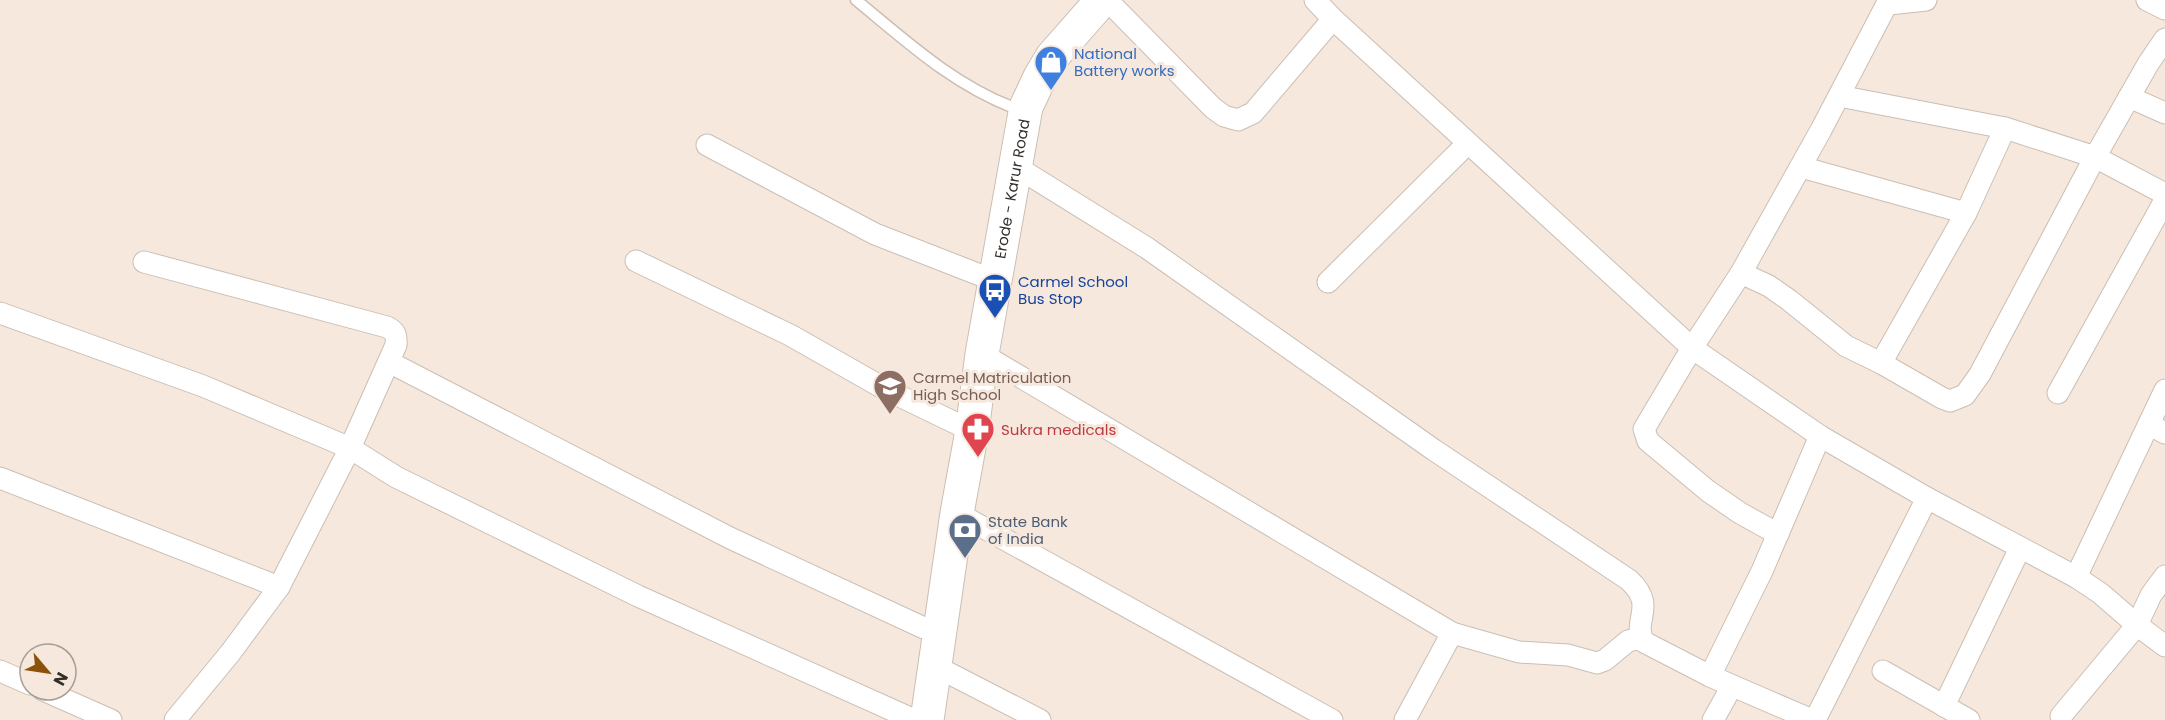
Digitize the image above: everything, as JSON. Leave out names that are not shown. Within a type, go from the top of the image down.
[{"type":"main road","name":"Erode - Karur Road","points":[[916,719],[935,666],[957,513],[964,427],[965,353],[998,164],[1012,107],[1026,69],[1041,43],[1079,0]]},
{"type":"main road","name":"Erode - Karur Road","points":[[916,719],[924,628],[940,511],[982,354],[1026,107],[1040,77],[1063,43],[1102,0]]},
{"type":"street","points":[[1107,0],[1213,108],[1224,116],[1238,120],[1253,112],[1333,19]]},
{"type":"street","points":[[1315,0],[1692,348],[1820,436],[1927,498],[2076,577],[2100,593],[2165,646]]},
{"type":"street","points":[[1778,534],[1740,513],[1708,491],[1645,438],[1646,425],[1692,348],[1741,273],[1801,167],[1889,2],[1926,0]]},
{"type":"street","points":[[2147,0],[2165,9]]},
{"type":"street","points":[[1741,273],[1768,286],[1789,300],[1846,346],[1942,398],[1950,401],[1965,395],[1990,356],[2095,157],[2165,39]]},
{"type":"street","points":[[1839,96],[2005,128],[2095,157],[2165,194]]},
{"type":"street","points":[[2129,97],[2165,113]]},
{"type":"street","points":[[1881,363],[1966,213],[2005,128]]},
{"type":"street","points":[[1328,282],[1468,143]]},
{"type":"street","points":[[707,145],[875,234],[980,275]]},
{"type":"street","points":[[1015,166],[1147,248],[1434,450],[1629,580],[1638,588],[1643,600],[1641,638],[1644,642],[1710,676],[1813,720],[1927,498]]},
{"type":"street","points":[[1801,167],[1966,213]]},
{"type":"street","points":[[2058,393],[2165,200]]},
{"type":"street","points":[[636,261],[790,335],[885,389],[964,427]]},
{"type":"street","points":[[144,262],[387,327],[394,330],[397,337],[389,362],[350,448],[279,587],[231,652],[175,720]]},
{"type":"street","points":[[0,313],[204,386],[350,448],[396,477],[638,596],[916,719]]},
{"type":"street","points":[[982,354],[1452,633],[1519,652],[1568,655],[1597,663],[1605,660],[1628,641],[1641,638]]},
{"type":"street","points":[[389,362],[730,538],[924,628]]},
{"type":"street","points":[[2076,577],[2157,429],[2165,390]]},
{"type":"street","points":[[1710,676],[1778,534],[1820,436]]},
{"type":"street","points":[[0,478],[279,587]]},
{"type":"street","points":[[957,513],[1332,720]]},
{"type":"street","points":[[1944,706],[2020,549]]},
{"type":"street","points":[[2061,716],[2137,625],[2151,595],[2165,576]]},
{"type":"street","points":[[1406,720],[1452,633]]},
{"type":"street","points":[[935,666],[1040,720]]},
{"type":"street","points":[[1883,670],[1969,720]]},
{"type":"street","points":[[0,671],[18,679]]},
{"type":"street","points":[[1713,720],[1732,686]]},
{"type":"street","points":[[70,702],[111,720]]},
{"type":"lane","points":[[856,0],[926,57],[965,85],[985,97],[1012,107]]},
{"type":"place","name":"National Battery works","points":[[1051,91]]},
{"type":"place","name":"Carmel School Bus Stop","points":[[995,319]]},
{"type":"place","name":"Carmel Matriculation High School","points":[[890,415]]},
{"type":"place","name":"Sukra medicals","points":[[978,458]]},
{"type":"place","name":"State Bank of India","points":[[965,559]]}]
